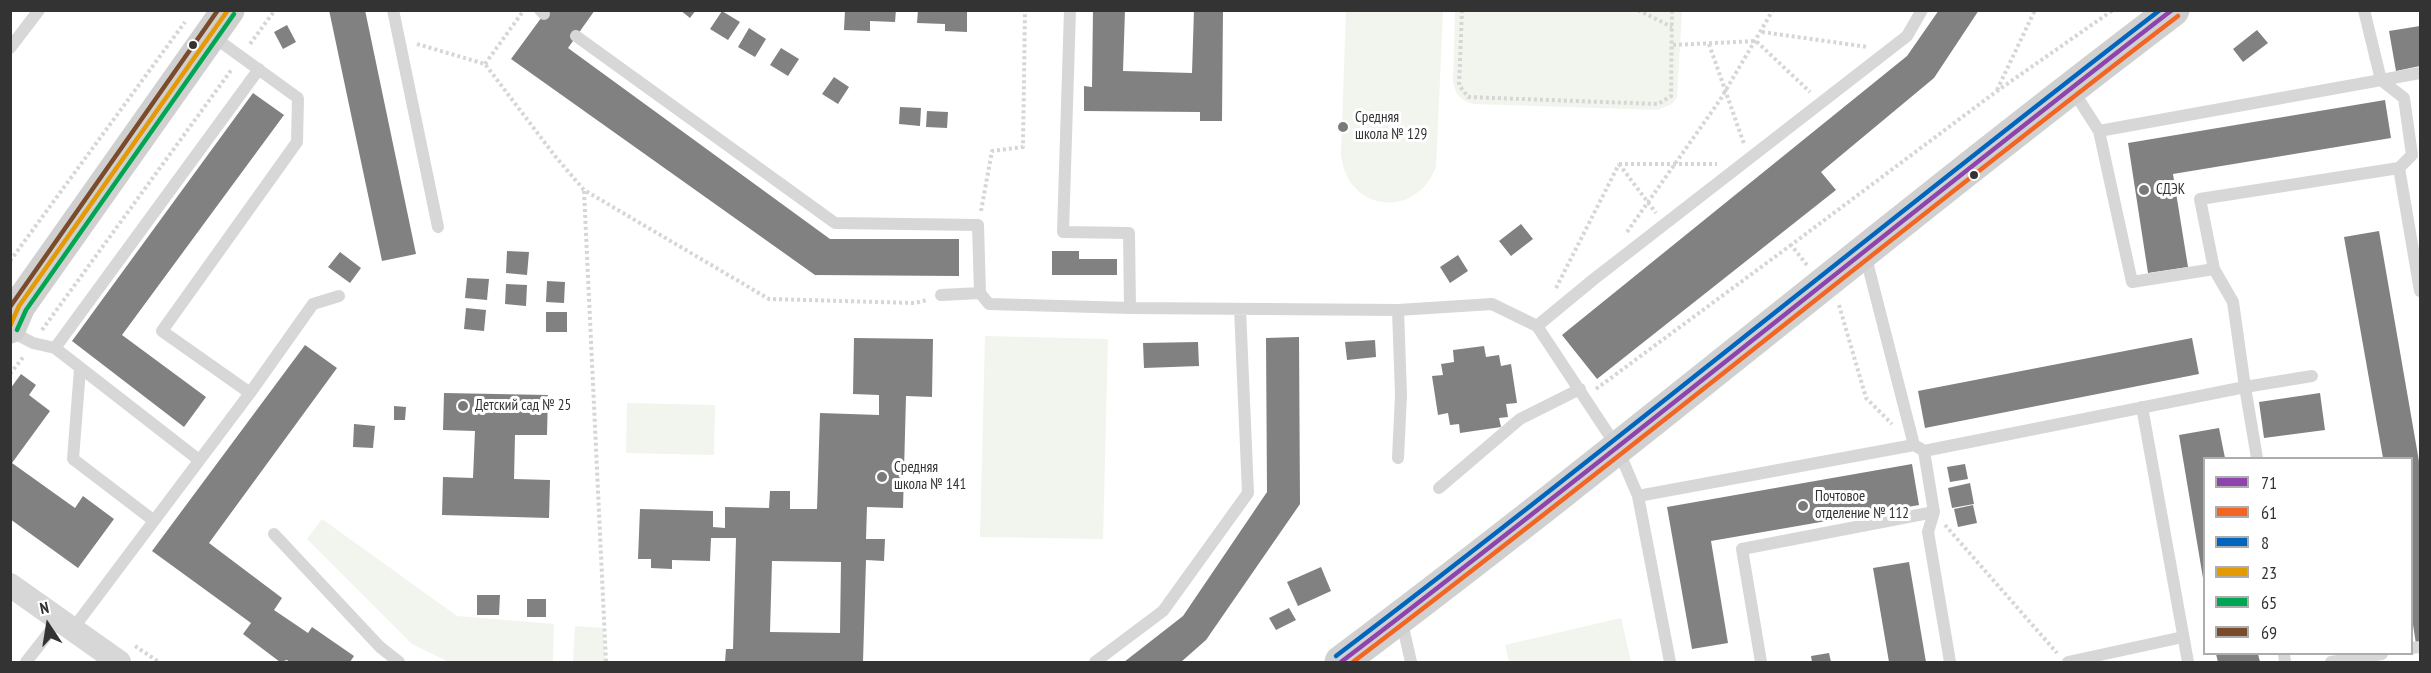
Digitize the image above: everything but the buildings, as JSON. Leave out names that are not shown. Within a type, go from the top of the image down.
[{"type":"main road","points":[[1341,663],[2173,10]]},
{"type":"main road","points":[[12,315],[208,22]]},
{"type":"street","points":[[10,585],[119,663]]},
{"type":"lane","points":[[10,48],[39,10]]},
{"type":"lane","points":[[1070,10],[1063,232],[1129,233],[1130,308]]},
{"type":"lane","points":[[1537,326],[1664,224],[1890,50],[1907,36],[1922,10]]},
{"type":"lane","points":[[2257,457],[2233,302],[2214,269],[2200,199],[2399,168],[2412,155],[2404,98],[2381,80],[2364,10]]},
{"type":"lane","points":[[396,11],[399,39],[438,227]]},
{"type":"lane","points":[[208,22],[241,56],[298,98],[297,142],[162,331],[250,393]]},
{"type":"lane","points":[[576,36],[834,223],[978,225],[980,294],[989,304],[1130,308],[1398,310],[1492,303],[1537,326],[1617,447],[1638,496],[1670,663]]},
{"type":"lane","points":[[55,348],[259,69]]},
{"type":"lane","points":[[2099,131],[2421,73]]},
{"type":"lane","points":[[2071,88],[2099,131],[2132,282],[2214,269]]},
{"type":"lane","points":[[2399,168],[2421,291]]},
{"type":"lane","points":[[1865,253],[1919,448],[1934,512],[1928,532],[1950,663]]},
{"type":"lane","points":[[942,295],[980,294]]},
{"type":"lane","points":[[27,663],[65,625],[153,520],[250,393],[313,304],[339,296]]},
{"type":"lane","points":[[1095,663],[1163,611],[1248,493],[1240,309]]},
{"type":"lane","points":[[1398,310],[1401,395],[1398,458]]},
{"type":"lane","points":[[12,315],[33,343],[55,348],[199,460]]},
{"type":"lane","points":[[80,369],[74,459],[153,520]]},
{"type":"lane","points":[[1638,496],[1919,448],[2312,376]]},
{"type":"lane","points":[[1439,488],[1520,419],[1582,393]]},
{"type":"lane","points":[[2142,407],[2188,663]]},
{"type":"lane","points":[[1761,663],[1742,549],[1934,512]]},
{"type":"lane","points":[[274,534],[380,647],[399,663]]},
{"type":"lane","points":[[1401,617],[1412,663]]},
{"type":"lane","points":[[2067,663],[2183,637]]},
{"type":"lane","points":[[2331,663],[2376,655]]},
{"type":"path","points":[[61,304],[274,10]]},
{"type":"path","points":[[485,64],[524,10]]},
{"type":"path","points":[[978,225],[992,151],[1023,147],[1025,10]]},
{"type":"path","points":[[1462,10],[1459,85],[1468,97],[1658,104],[1671,96],[1672,10]]},
{"type":"path","points":[[1638,10],[1672,27]]},
{"type":"path","points":[[1621,241],[1726,90],[1762,33],[1773,10]]},
{"type":"path","points":[[1997,91],[2035,10]]},
{"type":"path","points":[[1582,393],[1791,245],[1997,91],[2113,10]]},
{"type":"path","points":[[10,261],[208,22]]},
{"type":"path","points":[[1762,33],[1890,50]]},
{"type":"path","points":[[399,39],[485,64],[584,190],[769,299],[915,303],[942,295]]},
{"type":"path","points":[[1672,45],[1756,41],[1821,102]]},
{"type":"path","points":[[1618,164],[1746,161],[1726,90],[1709,44]]},
{"type":"path","points":[[1618,164],[1664,224]]},
{"type":"path","points":[[1537,326],[1618,164]]},
{"type":"path","points":[[584,190],[606,663]]},
{"type":"path","points":[[1791,245],[1808,265]]},
{"type":"path","points":[[1839,304],[1866,398],[1919,448]]},
{"type":"path","points":[[1934,512],[2058,654]]},
{"type":"shaded area","points":[[1346,11],[1443,11],[1436,167],[1426,184],[1413,196],[1398,202],[1382,202],[1368,197],[1355,188],[1346,173],[1341,154]]},
{"type":"shaded area","points":[[1455,11],[1682,11],[1677,97],[1672,104],[1657,110],[1469,103],[1457,94],[1453,81]]},
{"type":"shaded area","points":[[985,336],[1108,339],[1103,539],[980,537]]},
{"type":"shaded area","points":[[627,403],[715,405],[714,455],[626,453]]},
{"type":"shaded area","points":[[322,519],[457,616],[554,624],[553,662],[449,662],[412,644],[307,539]]},
{"type":"shaded area","points":[[1621,618],[1631,662],[1509,662],[1505,645]]},
{"type":"shaded area","points":[[575,626],[603,628],[605,662],[573,662]]},
{"type":"transit line","name":"69","points":[[10,307],[218,10]]},
{"type":"transit line","name":"23","points":[[10,326],[19,306],[228,10]]},
{"type":"transit line","name":"8","points":[[1336,656],[2160,10]]},
{"type":"transit line","name":"71","points":[[1341,662],[1446,582],[2172,10]]},
{"type":"transit line","name":"65","points":[[17,330],[26,310],[234,14]]},
{"type":"transit line","name":"61","points":[[1353,662],[2178,16]]},
{"type":"place","name":"Средняя школа № 129","points":[[1343,127]]},
{"type":"place","name":"СДЭК","points":[[2144,190]]},
{"type":"place","name":"Детский сад № 25","points":[[463,406]]},
{"type":"place","name":"Средняя школа № 141","points":[[882,477]]},
{"type":"place","name":"Почтовое отделение № 112","points":[[1803,506]]}]
